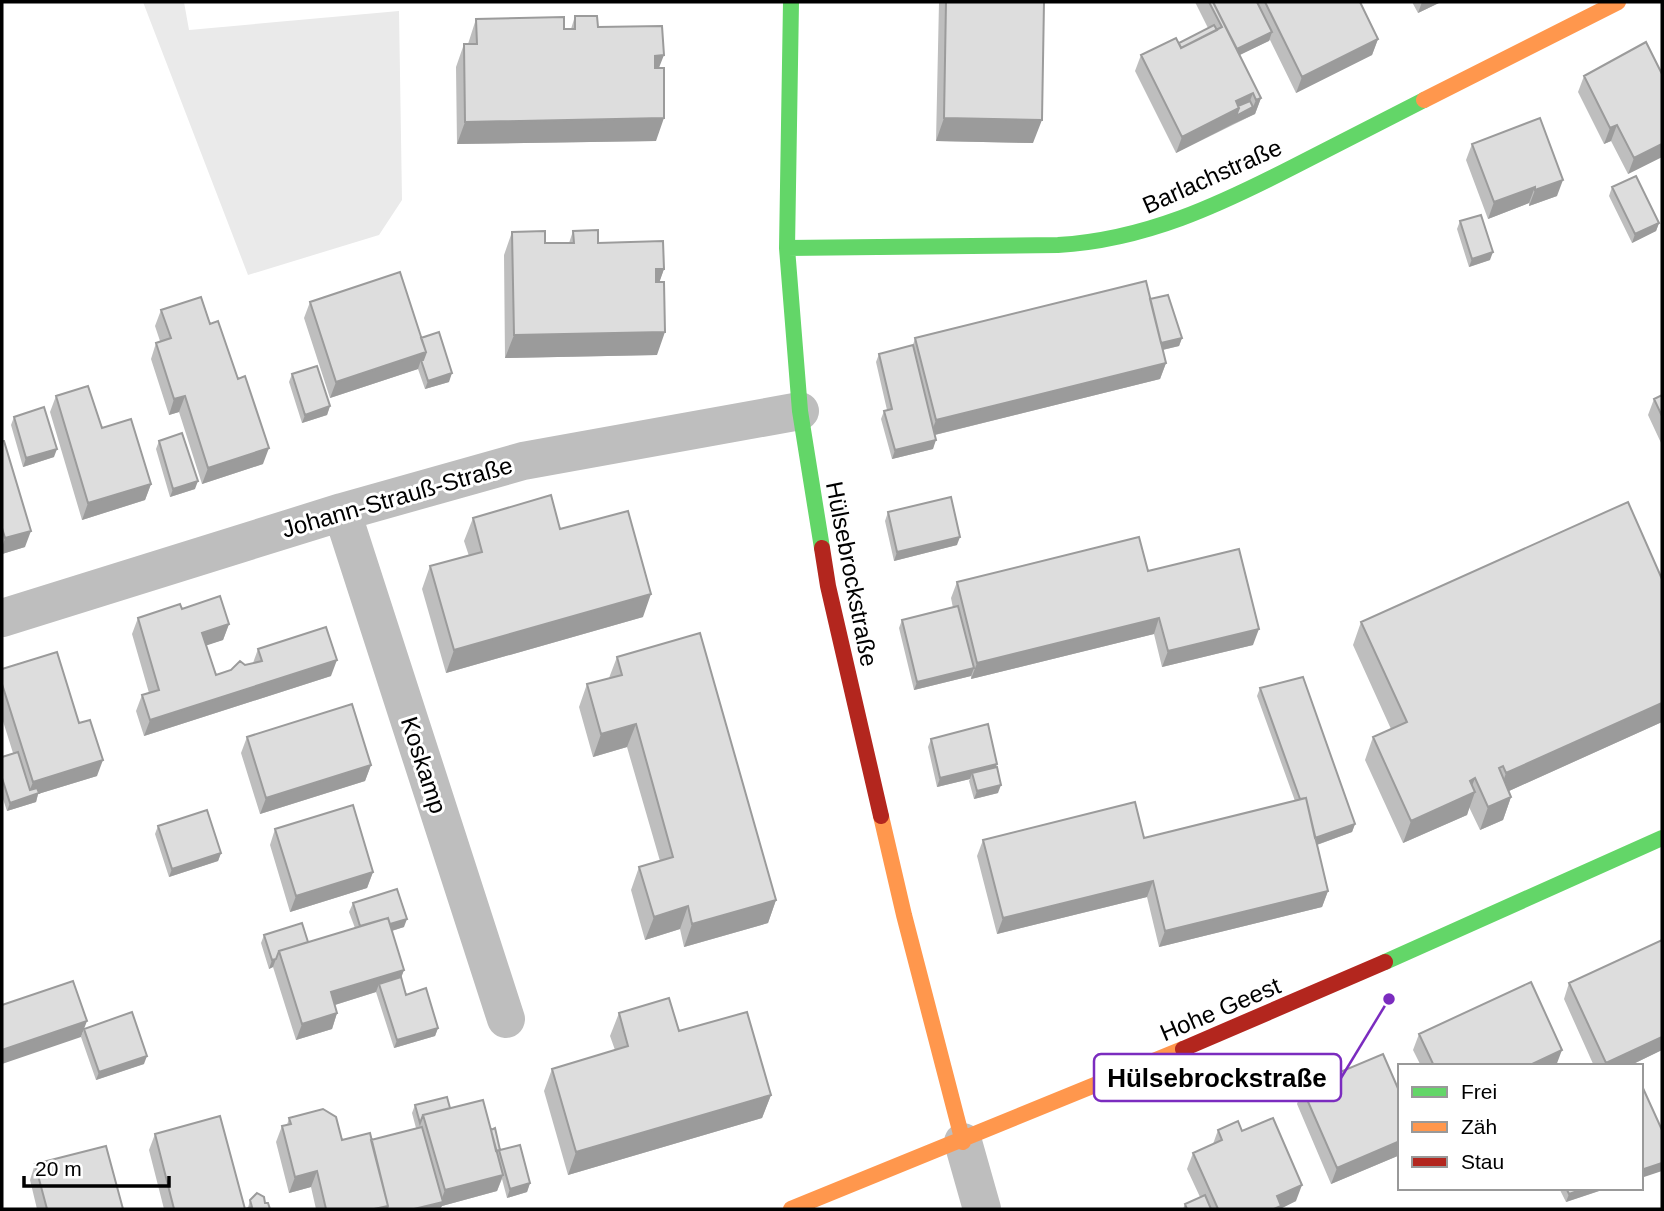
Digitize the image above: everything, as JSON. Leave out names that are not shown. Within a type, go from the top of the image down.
[{"type":"street","name":"Hülsebrockstraße","points":[[790,2],[788,248],[792,333],[800,411],[828,586],[904,915],[963,1142]]},
{"type":"street","name":"Barlachstraße","points":[[788,248],[874,249],[1062,244],[1099,241],[1143,232],[1188,218],[1230,198],[1618,2]]},
{"type":"street","name":"Johann-Strauß-Straße","points":[[2,618],[342,512],[523,461],[800,411]]},
{"type":"street","name":"Koskamp","points":[[342,512],[506,1019]]},
{"type":"street","name":"Hohe Geest","points":[[791,1209],[963,1142],[1375,968],[1662,838]]},
{"type":"street","points":[[963,1142],[982,1209]]},
{"type":"shaded area","points":[[143,2],[184,2],[189,30],[399,11],[402,200],[379,235],[248,275]]},
{"type":"building","points":[[946,2],[1044,2],[1042,120],[944,118]]},
{"type":"building","points":[[1209,2],[1213,2],[1261,98],[1256,100],[1253,93],[1236,101],[1239,108],[1182,137],[1141,55],[1176,38],[1181,48],[1222,27]]},
{"type":"building","points":[[1213,2],[1257,2],[1272,32],[1237,49]]},
{"type":"building","points":[[1265,2],[1360,2],[1378,39],[1302,77]]},
{"type":"building","points":[[575,16],[597,16],[598,27],[662,26],[664,55],[655,56],[655,68],[664,68],[664,118],[465,122],[464,44],[477,44],[476,19],[564,17],[564,29],[575,29]]},
{"type":"building","points":[[1214,25],[1217,30],[1181,48],[1179,43]]},
{"type":"building","points":[[1646,42],[1662,74],[1662,144],[1634,158],[1617,125],[1610,128],[1584,76]]},
{"type":"building","points":[[1250,101],[1253,107],[1236,116],[1238,106]]},
{"type":"building","points":[[1540,118],[1563,180],[1494,202],[1472,144]]},
{"type":"building","points":[[1636,176],[1659,223],[1635,234],[1612,187]]},
{"type":"building","points":[[1481,215],[1493,252],[1472,259],[1460,221]]},
{"type":"building","points":[[598,230],[598,243],[663,241],[664,269],[656,269],[656,282],[664,282],[665,332],[514,335],[512,232],[545,231],[545,243],[574,243],[573,231]]},
{"type":"building","points":[[400,272],[426,352],[336,382],[310,302]]},
{"type":"building","points":[[1146,281],[1166,363],[936,420],[915,338]]},
{"type":"building","points":[[1168,295],[1182,338],[1161,343],[1150,299]]},
{"type":"building","points":[[201,297],[210,324],[218,321],[238,379],[245,376],[269,448],[208,468],[185,396],[174,399],[156,343],[171,338],[161,310]]},
{"type":"building","points":[[439,332],[452,373],[428,381],[421,360],[426,352],[421,338]]},
{"type":"building","points":[[913,345],[936,440],[895,450],[884,411],[892,409],[879,354]]},
{"type":"building","points":[[317,366],[330,406],[305,415],[292,374]]},
{"type":"building","points":[[88,386],[102,428],[131,419],[151,484],[88,503],[56,396]]},
{"type":"building","points":[[1662,395],[1662,416],[1654,399]]},
{"type":"building","points":[[44,407],[57,449],[26,458],[14,417]]},
{"type":"building","points":[[182,433],[198,481],[173,489],[159,441]]},
{"type":"building","points":[[2,441],[31,531],[5,538],[2,528]]},
{"type":"building","points":[[551,495],[560,529],[628,511],[651,594],[454,650],[430,566],[482,552],[473,518]]},
{"type":"building","points":[[951,497],[960,537],[897,552],[888,512]]},
{"type":"building","points":[[1628,502],[1662,579],[1662,703],[1506,773],[1503,766],[1499,768],[1511,797],[1488,807],[1475,778],[1470,781],[1475,792],[1411,821],[1373,737],[1407,722],[1361,622]]},
{"type":"building","points":[[1139,537],[1148,571],[1239,549],[1259,629],[1168,651],[1159,618],[977,663],[957,582]]},
{"type":"building","points":[[220,596],[229,624],[202,633],[216,675],[231,670],[240,661],[245,665],[262,661],[258,649],[326,627],[337,660],[150,720],[142,695],[159,690],[138,618],[180,604],[182,609]]},
{"type":"building","points":[[958,606],[974,668],[917,682],[902,620]]},
{"type":"building","points":[[700,633],[776,900],[692,924],[688,906],[654,917],[639,867],[673,857],[636,724],[601,734],[587,684],[622,675],[617,657]]},
{"type":"building","points":[[57,652],[79,723],[90,720],[103,760],[33,782],[2,684],[2,669]]},
{"type":"building","points":[[1303,677],[1355,824],[1315,838],[1306,798],[1300,799],[1260,688]]},
{"type":"building","points":[[352,704],[371,765],[266,798],[247,737]]},
{"type":"building","points":[[988,724],[997,764],[940,778],[931,739]]},
{"type":"building","points":[[18,752],[30,790],[37,788],[39,793],[10,803],[2,778],[2,757]]},
{"type":"building","points":[[997,767],[1001,785],[977,791],[972,773]]},
{"type":"building","points":[[1306,798],[1328,891],[1165,931],[1153,881],[1003,918],[983,840],[1135,802],[1144,838]]},
{"type":"building","points":[[353,805],[373,872],[296,896],[275,829]]},
{"type":"building","points":[[207,810],[221,853],[172,869],[158,826]]},
{"type":"building","points":[[397,889],[407,919],[390,924],[388,918],[360,926],[353,903]]},
{"type":"building","points":[[388,918],[404,970],[331,992],[337,1013],[302,1024],[279,951]]},
{"type":"building","points":[[302,923],[308,942],[279,951],[276,959],[272,960],[264,935]]},
{"type":"building","points":[[1662,940],[1662,1037],[1606,1063],[1569,983]]},
{"type":"building","points":[[401,977],[406,995],[426,988],[438,1028],[397,1040],[379,984]]},
{"type":"building","points":[[73,981],[87,1021],[2,1050],[2,1005]]},
{"type":"building","points":[[1531,982],[1562,1050],[1532,1064],[1433,1064],[1419,1034]]},
{"type":"building","points":[[669,998],[679,1031],[747,1012],[771,1095],[576,1152],[552,1069],[628,1046],[619,1013]]},
{"type":"building","points":[[132,1012],[147,1056],[99,1072],[84,1029]]},
{"type":"building","points":[[1383,1054],[1398,1088],[1398,1142],[1337,1168],[1302,1088]]},
{"type":"building","points":[[1643,1088],[1662,1130],[1662,1163],[1643,1169]]},
{"type":"building","points":[[447,1097],[450,1108],[423,1115],[420,1123],[415,1105]]},
{"type":"building","points":[[483,1100],[503,1175],[445,1190],[423,1115]]},
{"type":"building","points":[[323,1109],[336,1117],[342,1140],[370,1133],[388,1206],[374,1209],[326,1209],[317,1171],[295,1177],[282,1126],[291,1124],[289,1118]]},
{"type":"building","points":[[220,1116],[245,1209],[174,1209],[155,1134]]},
{"type":"building","points":[[1273,1118],[1302,1185],[1277,1196],[1281,1206],[1274,1209],[1218,1209],[1193,1153],[1222,1140],[1218,1130],[1238,1121],[1242,1131]]},
{"type":"building","points":[[422,1127],[443,1202],[414,1209],[387,1209],[371,1140]]},
{"type":"building","points":[[495,1128],[500,1150],[520,1145],[530,1183],[510,1189],[499,1150],[496,1151],[491,1130]]},
{"type":"building","points":[[106,1146],[123,1209],[47,1209],[35,1164]]},
{"type":"building","points":[[257,1193],[264,1197],[270,1209],[245,1209],[252,1207],[250,1200]]},
{"type":"building","points":[[1205,1195],[1211,1209],[1187,1209],[1185,1204]]},
{"type":"traffic: fast","points":[[791,2],[787,248],[800,411],[822,548]]},
{"type":"traffic: fast","points":[[787,248],[1058,245],[1121,236],[1210,207],[1424,100]]},
{"type":"traffic: fast","points":[[1385,962],[1662,838]]},
{"type":"traffic: slow","points":[[1424,100],[1618,2]]},
{"type":"traffic: slow","points":[[881,816],[963,1142]]},
{"type":"traffic: slow","points":[[791,1209],[1183,1049]]},
{"type":"traffic: jam","points":[[822,548],[828,586],[881,816]]},
{"type":"traffic: jam","points":[[1183,1049],[1385,962]]},
{"type":"place","name":"Hülsebrockstraße","points":[[1389,999]]}]
